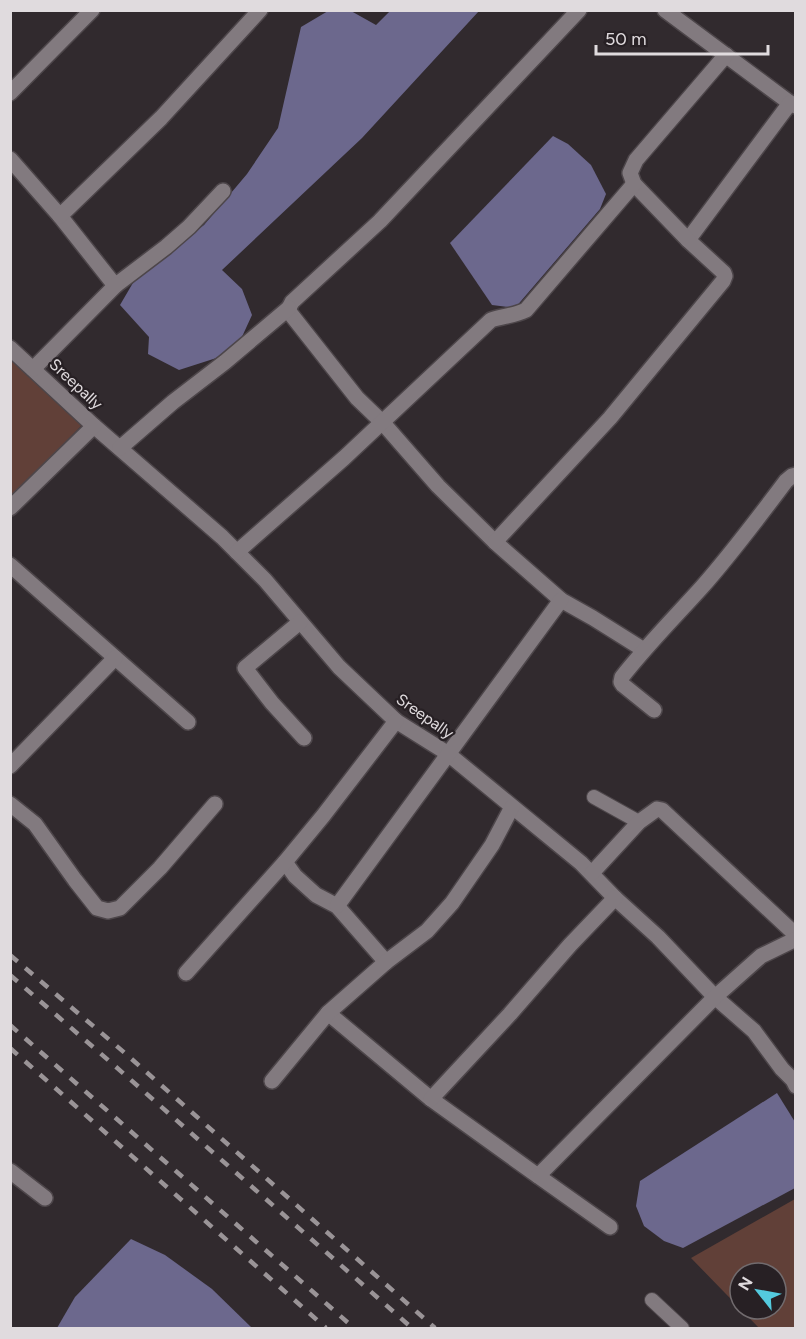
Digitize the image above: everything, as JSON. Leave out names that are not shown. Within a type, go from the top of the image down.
[{"type":"street","points":[[10,93],[92,10]]},
{"type":"street","points":[[60,216],[161,118],[260,10]]},
{"type":"street","points":[[120,448],[172,402],[225,362],[289,308],[292,302],[380,221],[579,10]]},
{"type":"street","points":[[665,10],[793,104],[688,240]]},
{"type":"street","points":[[495,542],[610,418],[723,281],[724,273],[688,240],[634,184],[630,173],[636,160],[726,55]]},
{"type":"street","points":[[10,159],[116,285]]},
{"type":"street","points":[[237,552],[344,459],[490,320],[517,315],[526,310],[634,184]]},
{"type":"street","points":[[33,369],[116,285],[189,227],[223,191]]},
{"type":"street","points":[[289,308],[366,409],[383,423],[438,486],[495,542],[561,600],[644,650]]},
{"type":"street","name":"Sreepally","points":[[10,348],[94,426],[222,537],[265,580],[339,667],[396,721],[447,753],[592,873],[715,997],[754,1031],[789,1068],[795,1086]]},
{"type":"street","points":[[10,508],[94,426]]},
{"type":"street","points":[[654,710],[623,685],[622,677],[737,545],[786,481],[795,475]]},
{"type":"street","points":[[10,565],[188,722]]},
{"type":"street","points":[[337,906],[561,600]]},
{"type":"street","points":[[300,622],[245,668],[272,703],[304,738]]},
{"type":"street","points":[[10,766],[115,658]]},
{"type":"street","points":[[186,973],[285,862],[396,721]]},
{"type":"street","points":[[10,804],[35,824],[97,908],[108,911],[120,908],[160,868],[215,804]]},
{"type":"street","points":[[272,1081],[328,1013],[386,962],[428,931],[452,903],[492,845],[512,807]]},
{"type":"street","points":[[538,1176],[715,997],[761,956],[795,937],[662,810],[657,809],[639,822],[592,873]]},
{"type":"street","points":[[285,862],[316,895],[337,906],[386,962]]},
{"type":"street","points":[[431,1099],[615,898]]},
{"type":"street","points":[[328,1013],[431,1099],[610,1227]]},
{"type":"street","points":[[10,1171],[45,1198]]},
{"type":"lane","points":[[594,797],[639,822]]},
{"type":"lane","points":[[652,1300],[682,1329]]},
{"type":"shaded area","points":[[328,11],[351,11],[376,25],[390,11],[479,11],[362,138],[222,270],[242,289],[252,315],[235,352],[179,370],[148,354],[149,337],[120,305],[137,276],[204,225],[247,174],[278,128],[301,27]]},
{"type":"shaded area","points":[[553,136],[568,144],[591,165],[606,194],[600,209],[515,308],[492,305],[450,243]]},
{"type":"shaded area","points":[[11,355],[86,421],[11,498]]},
{"type":"shaded area","points":[[777,1093],[795,1122],[795,1188],[683,1248],[664,1241],[644,1226],[636,1206],[640,1181]]},
{"type":"shaded area","points":[[795,1199],[795,1328],[759,1328],[752,1321],[788,1321],[788,1261],[728,1261],[728,1296],[691,1258]]},
{"type":"shaded area","points":[[131,1239],[165,1255],[212,1289],[252,1328],[57,1328],[75,1297]]},
{"type":"railway","points":[[10,955],[126,1054],[435,1328]]},
{"type":"railway","points":[[10,975],[412,1328]]},
{"type":"railway","points":[[10,1025],[354,1328]]},
{"type":"railway","points":[[10,1048],[326,1328]]}]
